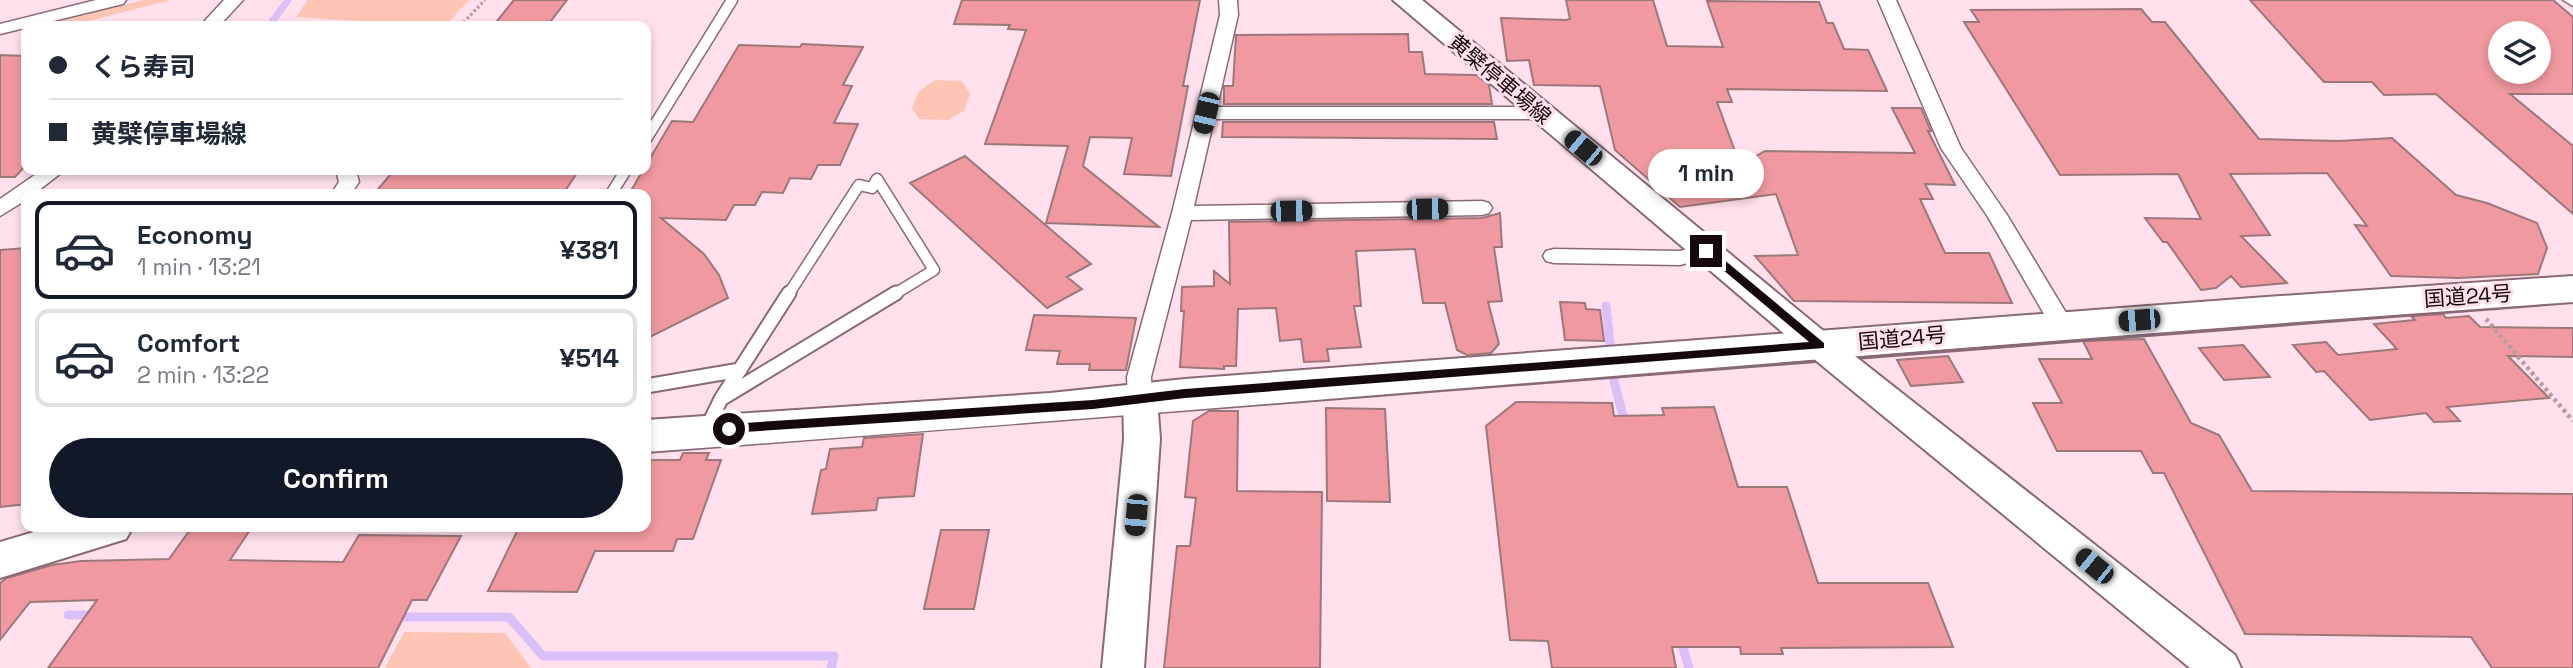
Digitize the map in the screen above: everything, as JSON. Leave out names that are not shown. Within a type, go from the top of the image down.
[{"type":"highway","name":"国道24号","points":[[651,434],[714,415],[1140,399],[2266,310],[2573,289]]},
{"type":"highway","points":[[0,559],[87,532]]},
{"type":"main road","name":"黄檗停車場線","points":[[1406,0],[1820,345],[2220,668]]},
{"type":"main road","points":[[1123,668],[1142,439],[1140,399]]},
{"type":"street","points":[[32,21],[117,0]]},
{"type":"street","points":[[214,21],[234,0]]},
{"type":"street","points":[[1140,399],[1139,377],[1206,113],[1229,15],[1228,0]]},
{"type":"street","points":[[1887,0],[1951,149],[1997,215],[2063,327]]},
{"type":"street","points":[[0,29],[21,24]]},
{"type":"street","points":[[1206,113],[1542,113]]},
{"type":"street","points":[[28,189],[48,175]]},
{"type":"street","points":[[0,209],[21,194]]},
{"type":"street","points":[[1182,213],[1482,208]]},
{"type":"street","points":[[1554,256],[1680,258],[1706,251]]},
{"type":"lane","points":[[651,131],[732,0]]},
{"type":"lane","points":[[877,179],[934,270],[714,415],[740,370],[859,186],[872,188],[877,179]]},
{"type":"lane","points":[[651,385],[740,370]]},
{"type":"path","points":[[465,21],[485,0]]},
{"type":"path","points":[[2483,316],[2573,421]]},
{"type":"shaded area","points":[[144,0],[171,0],[88,21],[61,21]]},
{"type":"shaded area","points":[[308,0],[469,0],[450,21],[362,21],[296,17]]},
{"type":"shaded area","points":[[935,80],[962,81],[970,94],[964,111],[948,120],[919,119],[912,108],[919,91]]},
{"type":"shaded area","points":[[404,632],[505,633],[531,668],[385,668]]},
{"type":"building","points":[[514,0],[567,0],[551,21],[497,21]]},
{"type":"building","points":[[962,0],[1200,0],[1183,86],[1188,86],[1171,176],[1124,174],[1132,138],[1090,137],[1083,166],[1159,227],[1046,223],[1068,146],[985,144],[1026,30],[1008,29],[1010,25],[954,24]]},
{"type":"building","points":[[1566,0],[1653,0],[1667,46],[1723,47],[1707,1],[1819,2],[1827,23],[1833,23],[1844,49],[1868,50],[1887,91],[1727,89],[1732,102],[1717,102],[1740,165],[1765,151],[1915,153],[1892,108],[1921,108],[1931,131],[1928,131],[1955,185],[1925,184],[1933,199],[1920,199],[1945,253],[1989,253],[2012,303],[1794,301],[1755,256],[1798,255],[1776,194],[1680,207],[1615,150],[1600,86],[1534,85],[1529,60],[1507,61],[1501,18],[1570,19]]},
{"type":"building","points":[[2250,0],[2553,0],[2573,17],[2573,94],[2510,94],[2573,146],[2573,214],[2436,94],[2384,95],[2372,82],[2324,82]]},
{"type":"building","points":[[2141,9],[2152,22],[2165,22],[2259,139],[2339,141],[2392,138],[2456,195],[2487,203],[2537,223],[2547,248],[2538,274],[2458,278],[2391,276],[2355,225],[2367,226],[2327,173],[2230,174],[2270,235],[2241,236],[2287,283],[2241,287],[2231,276],[2216,288],[2201,290],[2167,242],[2163,242],[2145,218],[2201,219],[2178,174],[2060,175],[1964,22],[1979,22],[1971,10]]},
{"type":"building","points":[[1408,34],[1409,52],[1422,52],[1425,74],[1476,75],[1489,85],[1492,104],[1224,104],[1224,86],[1233,86],[1236,35]]},
{"type":"building","points":[[802,44],[863,47],[843,85],[852,86],[834,123],[858,124],[840,165],[818,165],[811,179],[790,178],[783,193],[762,192],[755,205],[734,205],[726,220],[661,218],[704,254],[719,275],[728,298],[651,336],[651,189],[632,189],[640,175],[651,175],[651,157],[672,121],[693,122],[739,45],[800,47]]},
{"type":"building","points":[[0,55],[21,56],[21,170],[15,177],[0,177]]},
{"type":"building","points":[[1223,122],[1494,122],[1497,139],[1222,137]]},
{"type":"building","points":[[965,156],[1091,264],[1067,277],[1082,289],[1047,308],[910,183]]},
{"type":"building","points":[[390,175],[576,175],[566,189],[378,189]]},
{"type":"building","points":[[1500,213],[1502,247],[1494,247],[1502,301],[1488,302],[1499,344],[1491,353],[1467,355],[1457,350],[1445,303],[1423,303],[1415,249],[1356,251],[1361,306],[1354,306],[1361,347],[1327,349],[1329,361],[1304,362],[1301,339],[1280,341],[1276,308],[1238,309],[1236,366],[1224,366],[1224,369],[1180,367],[1184,311],[1181,311],[1182,287],[1214,286],[1214,271],[1230,284],[1229,222],[1482,218]]},
{"type":"building","points":[[21,248],[21,505],[0,507],[0,250]]},
{"type":"building","points":[[1560,302],[1585,303],[1586,309],[1600,310],[1604,341],[1565,340]]},
{"type":"building","points":[[2443,314],[2446,318],[2469,316],[2480,327],[2573,328],[2573,357],[2508,356],[2549,398],[2447,407],[2460,421],[2434,422],[2426,413],[2370,420],[2324,371],[2316,372],[2293,345],[2326,342],[2338,355],[2397,349],[2374,324],[2415,320],[2411,316]]},
{"type":"building","points":[[1034,315],[1136,318],[1126,370],[1089,370],[1090,364],[1057,364],[1060,351],[1026,350]]},
{"type":"building","points":[[2144,339],[2191,423],[2219,435],[2252,491],[2573,494],[2573,668],[2492,668],[2471,637],[2245,634],[2164,473],[2153,473],[2141,451],[2057,451],[2033,403],[2062,403],[2039,359],[2092,359],[2083,341]]},
{"type":"building","points":[[2243,345],[2270,377],[2224,380],[2199,348]]},
{"type":"building","points":[[1948,356],[1963,382],[1911,386],[1897,360]]},
{"type":"building","points":[[1516,402],[1612,403],[1614,416],[1664,415],[1662,408],[1714,407],[1738,487],[1787,487],[1818,583],[1928,583],[1953,647],[1781,648],[1783,654],[1741,654],[1740,647],[1672,647],[1676,668],[1552,668],[1548,641],[1510,640],[1486,426]]},
{"type":"building","points":[[1326,408],[1385,409],[1390,502],[1327,501]]},
{"type":"building","points":[[1209,411],[1238,411],[1237,491],[1322,492],[1320,668],[1164,668],[1177,546],[1190,546],[1196,498],[1185,497],[1193,421]]},
{"type":"building","points":[[923,434],[914,496],[878,498],[876,510],[812,514],[821,470],[826,469],[830,449],[862,447],[864,438]]},
{"type":"building","points":[[683,453],[709,453],[706,460],[721,460],[693,539],[677,539],[673,551],[595,551],[577,592],[488,591],[517,532],[651,532],[651,460],[680,460]]},
{"type":"building","points":[[941,530],[989,530],[974,609],[924,609]]},
{"type":"building","points":[[188,532],[249,532],[230,560],[343,562],[359,535],[461,536],[427,600],[412,600],[378,668],[48,668],[97,600],[30,602],[0,640],[0,583],[7,578],[52,565],[81,561],[169,559]]},
{"type":"waterway","points":[[273,21],[288,0]]},
{"type":"waterway","points":[[1606,306],[1614,381],[1625,424]]},
{"type":"waterway","points":[[68,615],[96,615]]},
{"type":"waterway","points":[[393,617],[509,617],[543,656],[834,656],[831,668]]},
{"type":"waterway","points":[[1680,637],[1689,668]]},
{"type":"route","points":[[729,429],[1093,404],[1185,394],[1820,345],[1706,251]]}]
